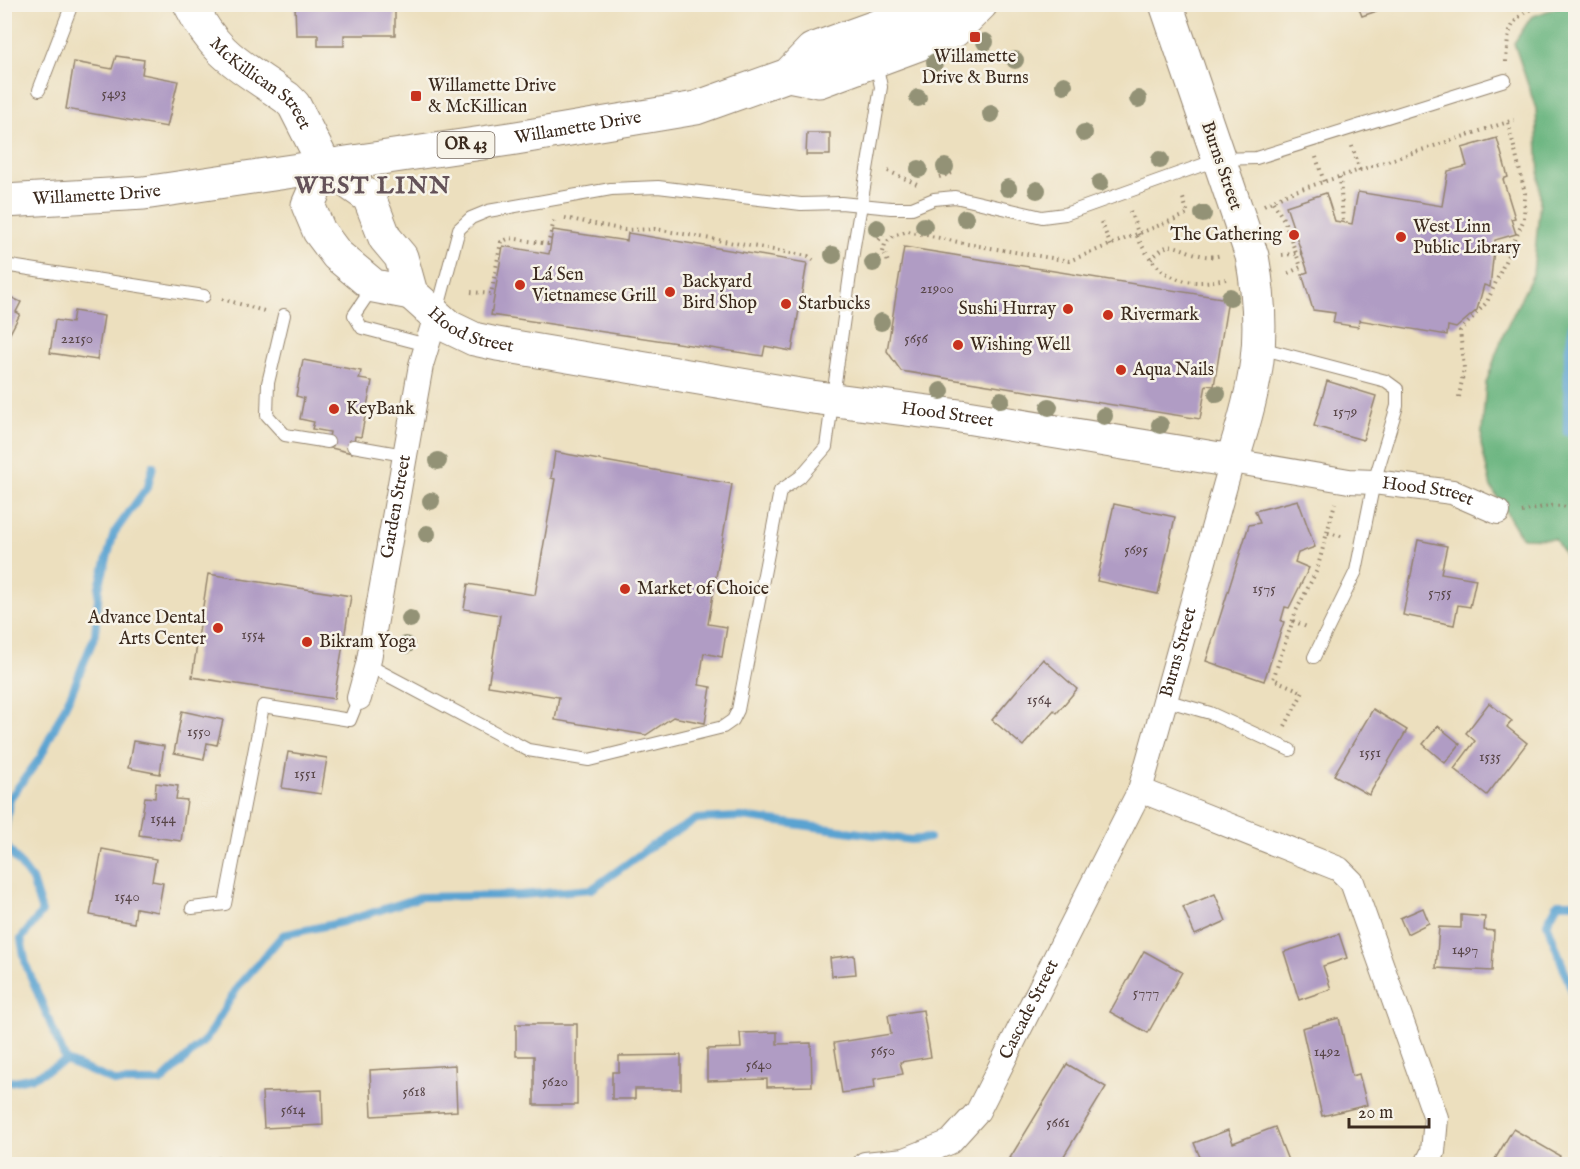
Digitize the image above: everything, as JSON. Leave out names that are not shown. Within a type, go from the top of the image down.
[{"type":"street","name":"McKillican Street","points":[[190,4],[200,25],[223,54],[294,105],[325,166]]},
{"type":"street","name":"Burns Street","points":[[1140,790],[1232,461],[1252,400],[1259,348],[1259,293],[1252,256],[1166,4]]},
{"type":"street","points":[[788,75],[819,81],[954,31],[974,5]]},
{"type":"street","name":"Willamette Drive","points":[[4,201],[144,193],[696,108],[788,75],[812,50],[929,6]]},
{"type":"street","points":[[325,166],[308,205],[319,231],[338,255],[374,286]]},
{"type":"street","name":"Hood Street","points":[[325,166],[369,197],[385,238],[401,257],[411,293],[431,330],[459,333],[498,344],[831,399],[960,416],[1349,482],[1374,482],[1452,492],[1508,513]]},
{"type":"street","name":"Hood Street","points":[[374,286],[411,293]]},
{"type":"street","name":"Garden Street","points":[[359,698],[368,665],[404,455],[431,330]]},
{"type":"street","points":[[1140,790],[1339,869],[1352,882],[1436,1118],[1433,1152],[1426,1164]]},
{"type":"street","name":"Cascade Street","points":[[865,1164],[905,1160],[950,1142],[978,1111],[1140,790]]},
{"type":"lane","points":[[39,90],[72,4]]},
{"type":"lane","points":[[368,665],[528,750],[589,760],[723,727],[733,720],[738,710],[780,491],[800,477],[826,447],[831,399],[881,87],[876,60]]},
{"type":"lane","points":[[374,286],[354,315],[362,328],[431,330],[459,229],[471,218],[488,211],[611,189],[658,187],[801,204],[912,208],[934,199],[955,197],[1042,217],[1065,214],[1218,159],[1256,158],[1505,80]]},
{"type":"lane","points":[[4,265],[204,296]]},
{"type":"lane","points":[[284,315],[268,383],[267,415],[285,435],[328,442]]},
{"type":"lane","points":[[1259,348],[1386,381],[1397,390],[1397,406],[1374,482],[1356,571],[1314,657]]},
{"type":"lane","points":[[353,446],[404,455]]},
{"type":"lane","points":[[192,908],[225,904],[263,706],[350,720],[359,698]]},
{"type":"lane","points":[[1165,700],[1210,713],[1290,750]]},
{"type":"path","points":[[1505,80],[1508,30],[1523,12],[1541,4]]},
{"type":"path","points":[[1264,206],[1286,194],[1514,120]]},
{"type":"path","points":[[1459,397],[1464,368],[1460,331],[1487,302],[1524,219],[1525,193],[1508,122]]},
{"type":"path","points":[[1352,146],[1360,171]]},
{"type":"path","points":[[1316,158],[1324,182]]},
{"type":"path","points":[[888,171],[915,184],[925,181]]},
{"type":"path","points":[[935,178],[956,172]]},
{"type":"path","points":[[1340,177],[1343,222]]},
{"type":"path","points":[[889,265],[884,253],[885,244],[892,237],[908,231],[967,244],[1069,261],[1138,236],[1188,214],[1180,195],[1189,192]]},
{"type":"path","points":[[1273,202],[1284,220],[1300,267],[1290,272]]},
{"type":"path","points":[[1129,208],[1138,236],[1150,259],[1168,274],[1188,283],[1223,279]]},
{"type":"path","points":[[471,292],[491,294],[501,242],[510,238],[548,244],[554,217],[625,230],[655,229],[808,256],[813,260]]},
{"type":"path","points":[[1100,219],[1110,246]]},
{"type":"path","points":[[879,240],[883,235]]},
{"type":"path","points":[[1150,259],[1168,245],[1209,258],[1230,251]]},
{"type":"path","points":[[1285,254],[1302,253]]},
{"type":"path","points":[[204,296],[231,300],[264,310]]},
{"type":"path","points":[[1290,719],[1303,692],[1273,679],[1317,570],[1335,502]]},
{"type":"path","points":[[1508,513],[1564,506],[1575,513]]},
{"type":"path","points":[[1328,533],[1334,534]]},
{"type":"green space","points":[[1563,5],[1575,5],[1575,572],[1555,539],[1522,538],[1491,487],[1481,444],[1486,383],[1503,335],[1533,274],[1540,200],[1536,109],[1514,43],[1531,17]]},
{"type":"building","points":[[295,4],[395,4],[395,35],[344,35],[344,46],[318,46],[318,35],[296,35]]},
{"type":"building","points":[[1357,4],[1395,4],[1395,5],[1362,16]]},
{"type":"building","points":[[116,56],[144,60],[142,74],[178,81],[167,127],[66,109],[74,62],[112,69]]},
{"type":"building","points":[[807,133],[830,133],[830,155],[806,155]]},
{"type":"building","name":"West Linn Public Library","points":[[1497,138],[1508,177],[1503,179],[1515,218],[1511,219],[1516,234],[1495,240],[1490,287],[1484,285],[1477,310],[1456,328],[1448,326],[1447,335],[1359,320],[1358,327],[1333,323],[1335,313],[1313,310],[1302,274],[1308,272],[1286,206],[1326,193],[1335,221],[1352,224],[1358,192],[1442,206],[1448,171],[1467,166],[1462,148]]},
{"type":"building","points":[[553,230],[627,241],[628,233],[807,263],[792,351],[765,346],[763,356],[491,315],[503,246],[549,254]]},
{"type":"building","points":[[904,247],[1228,299],[1214,386],[1206,385],[1200,419],[901,371],[887,351]]},
{"type":"building","points":[[4,294],[21,302],[16,312],[20,314],[4,345]]},
{"type":"building","points":[[74,311],[104,316],[97,360],[50,353],[55,320],[72,323]]},
{"type":"building","name":"KeyBank","points":[[303,360],[361,371],[359,379],[372,381],[361,437],[355,436],[352,453],[327,447],[330,432],[312,429],[314,422],[300,419],[304,398],[296,396]]},
{"type":"building","points":[[1327,381],[1376,396],[1363,440],[1314,426]]},
{"type":"building","name":"Market of Choice","points":[[555,452],[732,484],[708,624],[727,627],[722,657],[704,653],[699,685],[711,687],[705,723],[673,717],[646,735],[555,720],[559,697],[488,686],[500,615],[464,609],[468,584],[535,595],[555,479],[551,478]]},
{"type":"building","points":[[1298,500],[1315,547],[1298,553],[1295,562],[1309,568],[1289,608],[1285,607],[1281,621],[1284,622],[1264,681],[1206,661],[1249,525],[1260,523],[1255,511]]},
{"type":"building","points":[[1114,504],[1175,517],[1158,594],[1097,581]]},
{"type":"building","points":[[1418,540],[1447,546],[1441,573],[1476,579],[1470,607],[1458,605],[1454,625],[1403,615]]},
{"type":"building","points":[[208,574],[351,596],[334,699],[192,677]]},
{"type":"building","points":[[1043,659],[1077,689],[1057,713],[1054,710],[1023,746],[992,720]]},
{"type":"building","points":[[1489,703],[1512,721],[1507,727],[1527,743],[1487,795],[1454,769],[1475,741],[1466,733]]},
{"type":"building","points":[[1373,709],[1407,730],[1369,795],[1334,775]]},
{"type":"building","points":[[182,711],[223,720],[217,745],[207,743],[204,759],[174,753]]},
{"type":"building","points":[[1438,726],[1460,744],[1445,763],[1423,744]]},
{"type":"building","points":[[133,741],[164,746],[160,774],[128,768]]},
{"type":"building","points":[[288,752],[327,758],[321,794],[282,788]]},
{"type":"building","points":[[156,783],[178,786],[176,799],[187,800],[181,841],[139,835],[145,797],[155,798]]},
{"type":"building","points":[[102,849],[156,859],[152,881],[163,883],[158,912],[136,908],[134,923],[90,915]]},
{"type":"building","points":[[1215,894],[1226,921],[1195,935],[1183,907]]},
{"type":"building","points":[[1423,908],[1429,923],[1407,934],[1400,918]]},
{"type":"building","points":[[1461,915],[1485,917],[1484,930],[1494,931],[1492,971],[1436,968],[1439,927],[1461,928]]},
{"type":"building","points":[[1339,934],[1347,958],[1323,966],[1331,989],[1299,1000],[1284,952]]},
{"type":"building","points":[[1144,951],[1182,972],[1148,1033],[1110,1012]]},
{"type":"building","points":[[854,955],[856,974],[832,976],[830,958]]},
{"type":"building","points":[[923,1010],[931,1057],[900,1062],[903,1074],[874,1079],[875,1088],[842,1093],[834,1043],[891,1034],[888,1015]]},
{"type":"building","points":[[1339,1018],[1352,1076],[1359,1074],[1367,1105],[1322,1116],[1302,1028]]},
{"type":"building","points":[[516,1024],[577,1024],[577,1105],[534,1105],[534,1056],[516,1056]]},
{"type":"building","points":[[777,1032],[777,1044],[811,1043],[812,1086],[767,1087],[767,1079],[707,1081],[707,1049],[741,1048],[740,1033]]},
{"type":"building","points":[[681,1055],[681,1089],[635,1089],[635,1099],[612,1099],[612,1072],[619,1072],[619,1056]]},
{"type":"building","points":[[1067,1064],[1106,1087],[1059,1164],[1021,1164],[1010,1158]]},
{"type":"building","points":[[455,1065],[457,1111],[372,1116],[370,1070]]},
{"type":"building","points":[[322,1090],[323,1125],[264,1128],[262,1092]]},
{"type":"building","points":[[1275,1127],[1289,1163],[1203,1164],[1194,1143],[1228,1130],[1233,1143]]},
{"type":"building","points":[[1513,1129],[1560,1156],[1556,1164],[1492,1164]]},
{"type":"building","points":[[222,1157],[223,1164],[191,1164],[190,1161]]},
{"type":"waterway","points":[[1567,432],[1568,353],[1576,310]]},
{"type":"waterway","points":[[4,835],[10,798],[40,758],[72,692],[95,635],[99,587],[114,533],[148,486],[153,466]]},
{"type":"waterway","points":[[66,1061],[116,1082],[161,1082],[206,1039],[239,985],[283,935],[343,922],[421,897],[521,895],[592,889],[653,845],[697,819],[742,817],[911,840],[929,838]]},
{"type":"waterway","points":[[4,843],[32,880],[42,912],[21,939],[26,965],[66,1061],[34,1077],[4,1083]]},
{"type":"waterway","points":[[1576,903],[1558,903],[1547,923],[1576,1002]]},
{"type":"place","name":"Willamette Drive & Burns","points":[[975,37]]},
{"type":"place","name":"Willamette Drive & McKillican","points":[[416,96]]},
{"type":"place","name":"The Gathering","points":[[1294,235]]},
{"type":"place","name":"West Linn Public Library","points":[[1401,237]]},
{"type":"place","name":"Lá Sen Vietnamese Grill","points":[[520,285]]},
{"type":"place","name":"Backyard Bird Shop","points":[[670,292]]},
{"type":"place","name":"Starbucks","points":[[786,304]]},
{"type":"place","name":"Sushi Hurray","points":[[1068,309]]},
{"type":"place","name":"Rivermark","points":[[1108,315]]},
{"type":"place","name":"Wishing Well","points":[[958,345]]},
{"type":"place","name":"Aqua Nails","points":[[1121,370]]},
{"type":"place","name":"KeyBank","points":[[334,409]]},
{"type":"place","name":"Market of Choice","points":[[625,589]]},
{"type":"place","name":"Advance Dental Arts Center","points":[[218,628]]},
{"type":"place","name":"Bikram Yoga","points":[[307,642]]},
{"type":"district","name":"WEST LINN","points":[[373,186]]}]
